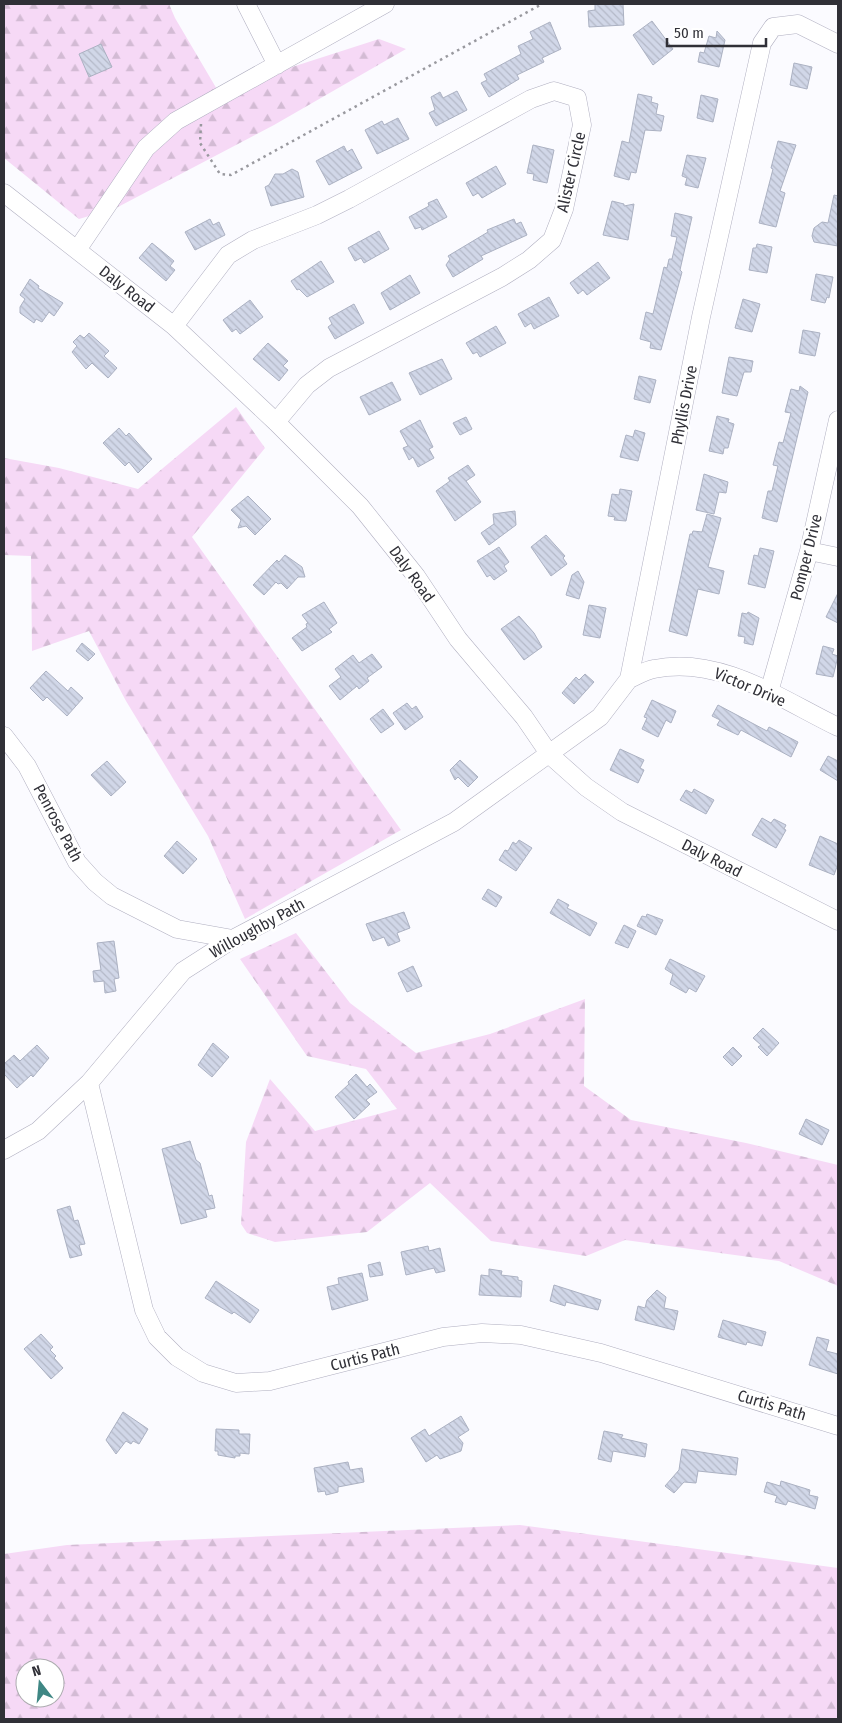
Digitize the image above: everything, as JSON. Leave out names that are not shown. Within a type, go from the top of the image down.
[{"type":"street","points":[[246,4],[276,65]]},
{"type":"street","points":[[77,250],[146,148],[176,121],[385,4]]},
{"type":"street","name":"Phyllis Drive","points":[[550,755],[600,717],[629,679],[712,270],[762,44],[773,27],[798,24],[838,44]]},
{"type":"street","name":"Alister Circle","points":[[174,326],[228,255],[253,240],[317,215],[341,203],[531,99],[554,91],[577,98],[582,125],[564,209],[552,240],[529,260],[502,277],[329,368],[306,385],[276,422]]},
{"type":"street","name":"Daly Road","points":[[4,192],[174,326],[276,422],[360,506],[416,576],[458,639],[524,717],[550,755],[586,787],[622,812],[838,921]]},
{"type":"street","name":"Pomper Drive","points":[[769,692],[809,551],[838,420]]},
{"type":"street","points":[[809,551],[838,557]]},
{"type":"street","name":"Victor Drive","points":[[629,679],[652,669],[678,667],[705,668],[731,676],[769,692],[838,727]]},
{"type":"street","name":"Penrose Path","points":[[4,736],[27,766],[77,862],[95,882],[112,896],[177,929],[233,940]]},
{"type":"street","name":"Willoughby Path","points":[[4,1150],[38,1131],[89,1083],[184,971],[233,940],[454,822],[550,755]]},
{"type":"street","name":"Curtis Path","points":[[89,1083],[144,1310],[157,1337],[177,1356],[203,1374],[236,1383],[270,1381],[443,1337],[482,1333],[521,1335],[601,1353],[838,1426]]},
{"type":"path","points":[[204,120],[199,126],[200,143],[220,174],[231,175],[542,4]]},
{"type":"green space","points":[[4,4],[169,4],[175,18],[218,91],[379,39],[406,49],[274,125],[116,208],[79,219],[4,158]]},
{"type":"green space","points":[[236,407],[265,448],[192,537],[401,830],[245,919],[208,836],[126,701],[89,631],[32,651],[31,556],[4,555],[4,458],[59,468],[138,489]]},
{"type":"green space","points":[[296,933],[350,1003],[416,1053],[490,1034],[585,999],[584,1086],[631,1120],[746,1143],[838,1165],[838,1286],[779,1261],[625,1240],[586,1256],[491,1241],[430,1183],[367,1232],[275,1242],[247,1233],[241,1224],[246,1142],[270,1079],[315,1131],[397,1109],[366,1069],[307,1056],[240,959]]},
{"type":"green space","points":[[520,1525],[838,1568],[838,1719],[4,1719],[4,1554],[67,1545]]},
{"type":"building","points":[[595,4],[623,4],[624,25],[589,27],[588,11],[595,10]]},
{"type":"building","points":[[652,21],[673,49],[653,65],[633,35]]},
{"type":"building","points":[[550,22],[561,49],[542,58],[544,62],[517,75],[519,79],[489,97],[481,83],[487,80],[484,74],[521,54],[518,46],[533,39],[530,32]]},
{"type":"building","points":[[717,31],[725,40],[719,67],[698,62],[700,52],[704,53],[709,36],[716,38]]},
{"type":"building","points":[[101,44],[112,67],[89,77],[79,54]]},
{"type":"building","points":[[794,63],[812,67],[807,89],[790,85]]},
{"type":"building","points":[[457,91],[467,110],[436,126],[429,113],[435,110],[431,97],[440,92],[443,98]]},
{"type":"building","points":[[638,94],[652,97],[651,102],[658,104],[656,114],[664,116],[661,131],[645,130],[636,173],[631,172],[629,180],[614,176],[622,141],[629,143]]},
{"type":"building","points":[[701,95],[718,99],[713,122],[697,118]]},
{"type":"building","points":[[398,118],[409,139],[377,154],[365,130],[382,121],[384,125]]},
{"type":"building","points":[[778,141],[796,145],[780,191],[785,193],[776,227],[759,223]]},
{"type":"building","points":[[533,145],[554,150],[547,183],[533,180],[534,174],[527,173]]},
{"type":"building","points":[[344,146],[347,152],[352,149],[362,168],[329,185],[316,161]]},
{"type":"building","points":[[687,155],[706,158],[698,188],[685,185],[687,178],[682,176]]},
{"type":"building","points":[[496,166],[506,184],[482,198],[478,193],[473,196],[466,183]]},
{"type":"building","points":[[292,169],[298,172],[304,197],[271,206],[265,187],[269,185],[275,174],[283,174]]},
{"type":"building","points":[[834,195],[838,196],[838,246],[814,242],[812,236],[814,228],[822,222],[828,223]]},
{"type":"building","points":[[437,199],[447,217],[422,230],[421,227],[415,229],[409,217],[429,206],[428,203]]},
{"type":"building","points":[[612,201],[624,204],[624,206],[634,204],[628,240],[603,235]]},
{"type":"building","points":[[675,213],[692,217],[680,270],[682,272],[661,350],[650,348],[651,342],[640,339],[646,312],[653,314],[664,267],[667,268],[669,259],[672,259],[677,237],[671,236]]},
{"type":"building","points":[[210,219],[213,225],[219,222],[225,235],[195,250],[185,232]]},
{"type":"building","points":[[514,219],[516,224],[521,222],[527,235],[481,256],[483,259],[453,277],[446,265],[450,259],[448,256],[488,232],[487,230]]},
{"type":"building","points":[[379,231],[389,249],[364,263],[361,258],[355,261],[348,248]]},
{"type":"building","points":[[152,243],[174,261],[170,266],[175,270],[166,281],[139,258]]},
{"type":"building","points":[[757,244],[772,247],[767,273],[749,270],[753,248],[756,248]]},
{"type":"building","points":[[321,261],[334,282],[307,297],[299,289],[297,290],[291,281]]},
{"type":"building","points":[[598,262],[610,278],[587,295],[583,290],[578,294],[570,283]]},
{"type":"building","points":[[816,274],[833,277],[829,298],[827,297],[825,303],[811,300]]},
{"type":"building","points":[[410,275],[420,293],[390,310],[381,293]]},
{"type":"building","points":[[30,279],[39,286],[38,288],[63,303],[54,316],[49,312],[42,322],[36,319],[34,323],[20,313],[20,307],[25,299],[20,295]]},
{"type":"building","points":[[549,297],[559,316],[534,329],[531,323],[525,327],[518,314]]},
{"type":"building","points":[[743,299],[760,304],[752,332],[735,328]]},
{"type":"building","points":[[250,300],[263,317],[240,334],[236,329],[232,332],[223,320]]},
{"type":"building","points":[[354,304],[364,323],[335,339],[328,327],[332,324],[329,318]]},
{"type":"building","points":[[496,326],[506,343],[480,357],[477,352],[473,354],[466,343]]},
{"type":"building","points":[[803,330],[820,333],[815,356],[799,353]]},
{"type":"building","points":[[89,333],[109,351],[104,356],[117,368],[108,378],[92,363],[86,369],[72,352],[77,346],[73,342],[80,335],[84,338]]},
{"type":"building","points":[[268,343],[288,361],[283,366],[288,370],[279,381],[253,359]]},
{"type":"building","points":[[729,357],[753,361],[751,372],[744,372],[737,396],[722,393]]},
{"type":"building","points":[[442,359],[452,379],[420,395],[409,373]]},
{"type":"building","points":[[639,376],[656,380],[650,403],[634,399]]},
{"type":"building","points":[[392,382],[401,400],[369,415],[360,397]]},
{"type":"building","points":[[800,386],[808,392],[777,522],[762,518],[768,491],[772,491],[778,466],[773,465],[779,442],[783,443],[791,413],[785,412],[791,389],[799,391]]},
{"type":"building","points":[[717,416],[729,419],[728,422],[734,424],[728,448],[724,448],[723,454],[709,451]]},
{"type":"building","points":[[466,417],[472,429],[460,435],[453,423]]},
{"type":"building","points":[[420,420],[433,447],[429,449],[434,458],[418,467],[413,457],[409,460],[403,448],[408,446],[400,431]]},
{"type":"building","points":[[119,428],[126,436],[129,433],[152,459],[138,473],[129,462],[125,466],[103,443]]},
{"type":"building","points":[[635,430],[645,433],[638,461],[620,457],[626,435],[633,437]]},
{"type":"building","points":[[468,465],[475,475],[466,481],[481,502],[455,521],[436,491],[450,481],[448,478]]},
{"type":"building","points":[[704,474],[728,482],[726,493],[719,492],[714,514],[696,510]]},
{"type":"building","points":[[620,489],[632,491],[626,521],[614,520],[615,517],[608,516],[612,494],[619,495]]},
{"type":"building","points":[[248,496],[271,519],[255,535],[246,526],[238,528],[241,520],[231,510]]},
{"type":"building","points":[[515,511],[516,525],[489,545],[481,533],[494,524],[493,514]]},
{"type":"building","points":[[707,514],[721,518],[708,567],[724,571],[719,594],[698,589],[687,636],[669,631],[690,534],[693,531],[702,532]]},
{"type":"building","points":[[546,535],[565,556],[563,558],[567,564],[551,576],[531,547]]},
{"type":"building","points":[[499,547],[509,562],[504,566],[507,571],[494,580],[490,575],[487,577],[477,561]]},
{"type":"building","points":[[760,548],[774,551],[765,588],[748,584],[754,555],[758,556]]},
{"type":"building","points":[[285,555],[302,567],[305,577],[298,577],[287,589],[281,583],[278,584],[276,582],[264,595],[253,585],[277,560],[279,562]]},
{"type":"building","points":[[578,571],[584,582],[579,599],[566,595],[572,575]]},
{"type":"building","points":[[838,593],[838,623],[826,617]]},
{"type":"building","points":[[324,602],[337,623],[329,629],[332,632],[302,651],[292,638],[307,627],[306,624],[308,623],[302,615]]},
{"type":"building","points":[[589,605],[606,608],[600,638],[583,635]]},
{"type":"building","points":[[748,612],[759,618],[753,645],[744,643],[745,637],[738,636],[742,613],[747,614]]},
{"type":"building","points":[[519,616],[534,633],[542,647],[524,660],[501,629]]},
{"type":"building","points":[[82,643],[95,654],[88,661],[76,651]]},
{"type":"building","points":[[823,646],[834,649],[832,654],[838,656],[833,677],[816,674]]},
{"type":"building","points":[[372,654],[382,667],[367,678],[369,681],[359,689],[357,686],[340,700],[329,686],[341,677],[335,669],[353,655],[359,663]]},
{"type":"building","points":[[46,671],[68,691],[71,687],[83,698],[67,716],[47,697],[43,701],[30,688]]},
{"type":"building","points":[[585,674],[594,682],[574,704],[562,693],[576,677],[579,680]]},
{"type":"building","points":[[652,700],[676,711],[671,723],[666,720],[658,737],[642,729],[647,718],[644,717]]},
{"type":"building","points":[[407,703],[412,709],[416,706],[423,717],[405,730],[393,713]]},
{"type":"building","points":[[718,705],[767,731],[769,727],[798,742],[791,757],[741,730],[738,735],[717,725],[720,720],[712,716]]},
{"type":"building","points":[[383,709],[394,724],[381,733],[370,719]]},
{"type":"building","points":[[620,749],[644,760],[640,768],[644,770],[638,783],[610,770]]},
{"type":"building","points":[[828,756],[838,761],[838,781],[820,770]]},
{"type":"building","points":[[460,760],[478,777],[468,787],[458,777],[455,780],[450,770]]},
{"type":"building","points":[[107,761],[126,782],[111,796],[91,775]]},
{"type":"building","points":[[694,789],[714,800],[706,814],[680,800],[686,790],[692,793]]},
{"type":"building","points":[[762,818],[771,823],[774,819],[786,825],[784,829],[786,830],[776,848],[752,835]]},
{"type":"building","points":[[820,836],[838,844],[838,864],[834,875],[809,865]]},
{"type":"building","points":[[519,840],[532,848],[516,871],[499,860],[505,850],[508,851],[513,842],[516,844]]},
{"type":"building","points":[[177,841],[197,859],[183,874],[164,856]]},
{"type":"building","points":[[488,889],[502,897],[496,907],[482,899]]},
{"type":"building","points":[[558,899],[569,905],[567,908],[597,923],[590,936],[550,913]]},
{"type":"building","points":[[404,912],[410,928],[397,933],[400,941],[388,946],[384,937],[373,941],[366,924]]},
{"type":"building","points":[[647,914],[663,920],[656,935],[637,926],[642,916],[646,917]]},
{"type":"building","points":[[624,925],[636,931],[628,948],[615,943]]},
{"type":"building","points":[[114,941],[119,978],[114,979],[116,991],[105,993],[104,981],[94,982],[93,971],[101,970],[97,943]]},
{"type":"building","points":[[670,959],[705,976],[696,992],[689,988],[686,993],[670,984],[673,974],[665,969]]},
{"type":"building","points":[[413,966],[422,986],[407,992],[398,973]]},
{"type":"building","points":[[763,1028],[779,1043],[767,1056],[758,1047],[761,1045],[753,1038]]},
{"type":"building","points":[[213,1043],[229,1057],[212,1077],[198,1065]]},
{"type":"building","points":[[37,1045],[49,1058],[33,1077],[31,1075],[17,1088],[4,1074],[4,1064],[14,1055],[20,1061]]},
{"type":"building","points":[[733,1047],[742,1056],[732,1066],[723,1057]]},
{"type":"building","points":[[356,1074],[367,1087],[370,1084],[377,1092],[366,1100],[370,1104],[354,1119],[335,1097],[349,1084],[348,1082]]},
{"type":"building","points":[[806,1119],[829,1130],[822,1145],[799,1134]]},
{"type":"building","points":[[190,1141],[196,1160],[200,1163],[209,1196],[212,1195],[215,1208],[205,1210],[207,1217],[181,1224],[162,1149]]},
{"type":"building","points":[[70,1206],[74,1221],[78,1220],[85,1244],[79,1245],[82,1255],[70,1258],[57,1210]]},
{"type":"building","points":[[428,1246],[429,1251],[440,1248],[445,1271],[436,1273],[434,1268],[406,1275],[401,1252]]},
{"type":"building","points":[[380,1262],[383,1275],[370,1277],[368,1265]]},
{"type":"building","points":[[489,1269],[502,1271],[501,1275],[518,1277],[518,1280],[522,1281],[521,1297],[479,1295],[481,1275],[489,1276]]},
{"type":"building","points":[[362,1273],[368,1300],[332,1310],[327,1287],[339,1284],[338,1278]]},
{"type":"building","points":[[216,1281],[259,1310],[250,1323],[234,1312],[232,1314],[205,1298]]},
{"type":"building","points":[[554,1285],[601,1300],[598,1310],[566,1302],[565,1306],[550,1301]]},
{"type":"building","points":[[657,1290],[666,1297],[664,1308],[678,1311],[674,1330],[635,1320],[638,1306],[645,1308],[647,1300]]},
{"type":"building","points":[[723,1320],[766,1332],[762,1346],[747,1342],[746,1345],[718,1337]]},
{"type":"building","points":[[41,1334],[53,1347],[50,1350],[63,1368],[51,1379],[24,1349]]},
{"type":"building","points":[[817,1337],[829,1340],[826,1351],[838,1354],[838,1374],[809,1365]]},
{"type":"building","points":[[123,1412],[148,1429],[139,1444],[133,1441],[131,1444],[126,1441],[116,1454],[106,1440]]},
{"type":"building","points":[[461,1416],[469,1430],[458,1437],[463,1443],[461,1451],[440,1459],[437,1455],[426,1462],[411,1438],[425,1429],[429,1436]]},
{"type":"building","points":[[216,1429],[239,1430],[239,1434],[250,1434],[249,1454],[240,1453],[240,1456],[235,1456],[235,1458],[218,1455],[218,1451],[215,1451]]},
{"type":"building","points":[[604,1431],[623,1435],[621,1438],[647,1444],[645,1457],[613,1451],[611,1462],[598,1459]]},
{"type":"building","points":[[682,1449],[738,1458],[736,1475],[698,1471],[696,1483],[684,1482],[674,1493],[665,1486],[679,1470]]},
{"type":"building","points":[[348,1462],[350,1470],[362,1468],[364,1482],[338,1487],[338,1492],[326,1495],[325,1491],[318,1492],[314,1468]]},
{"type":"building","points":[[781,1481],[810,1490],[809,1495],[818,1497],[815,1509],[788,1501],[786,1505],[775,1502],[777,1496],[764,1492],[767,1482],[780,1486]]}]
